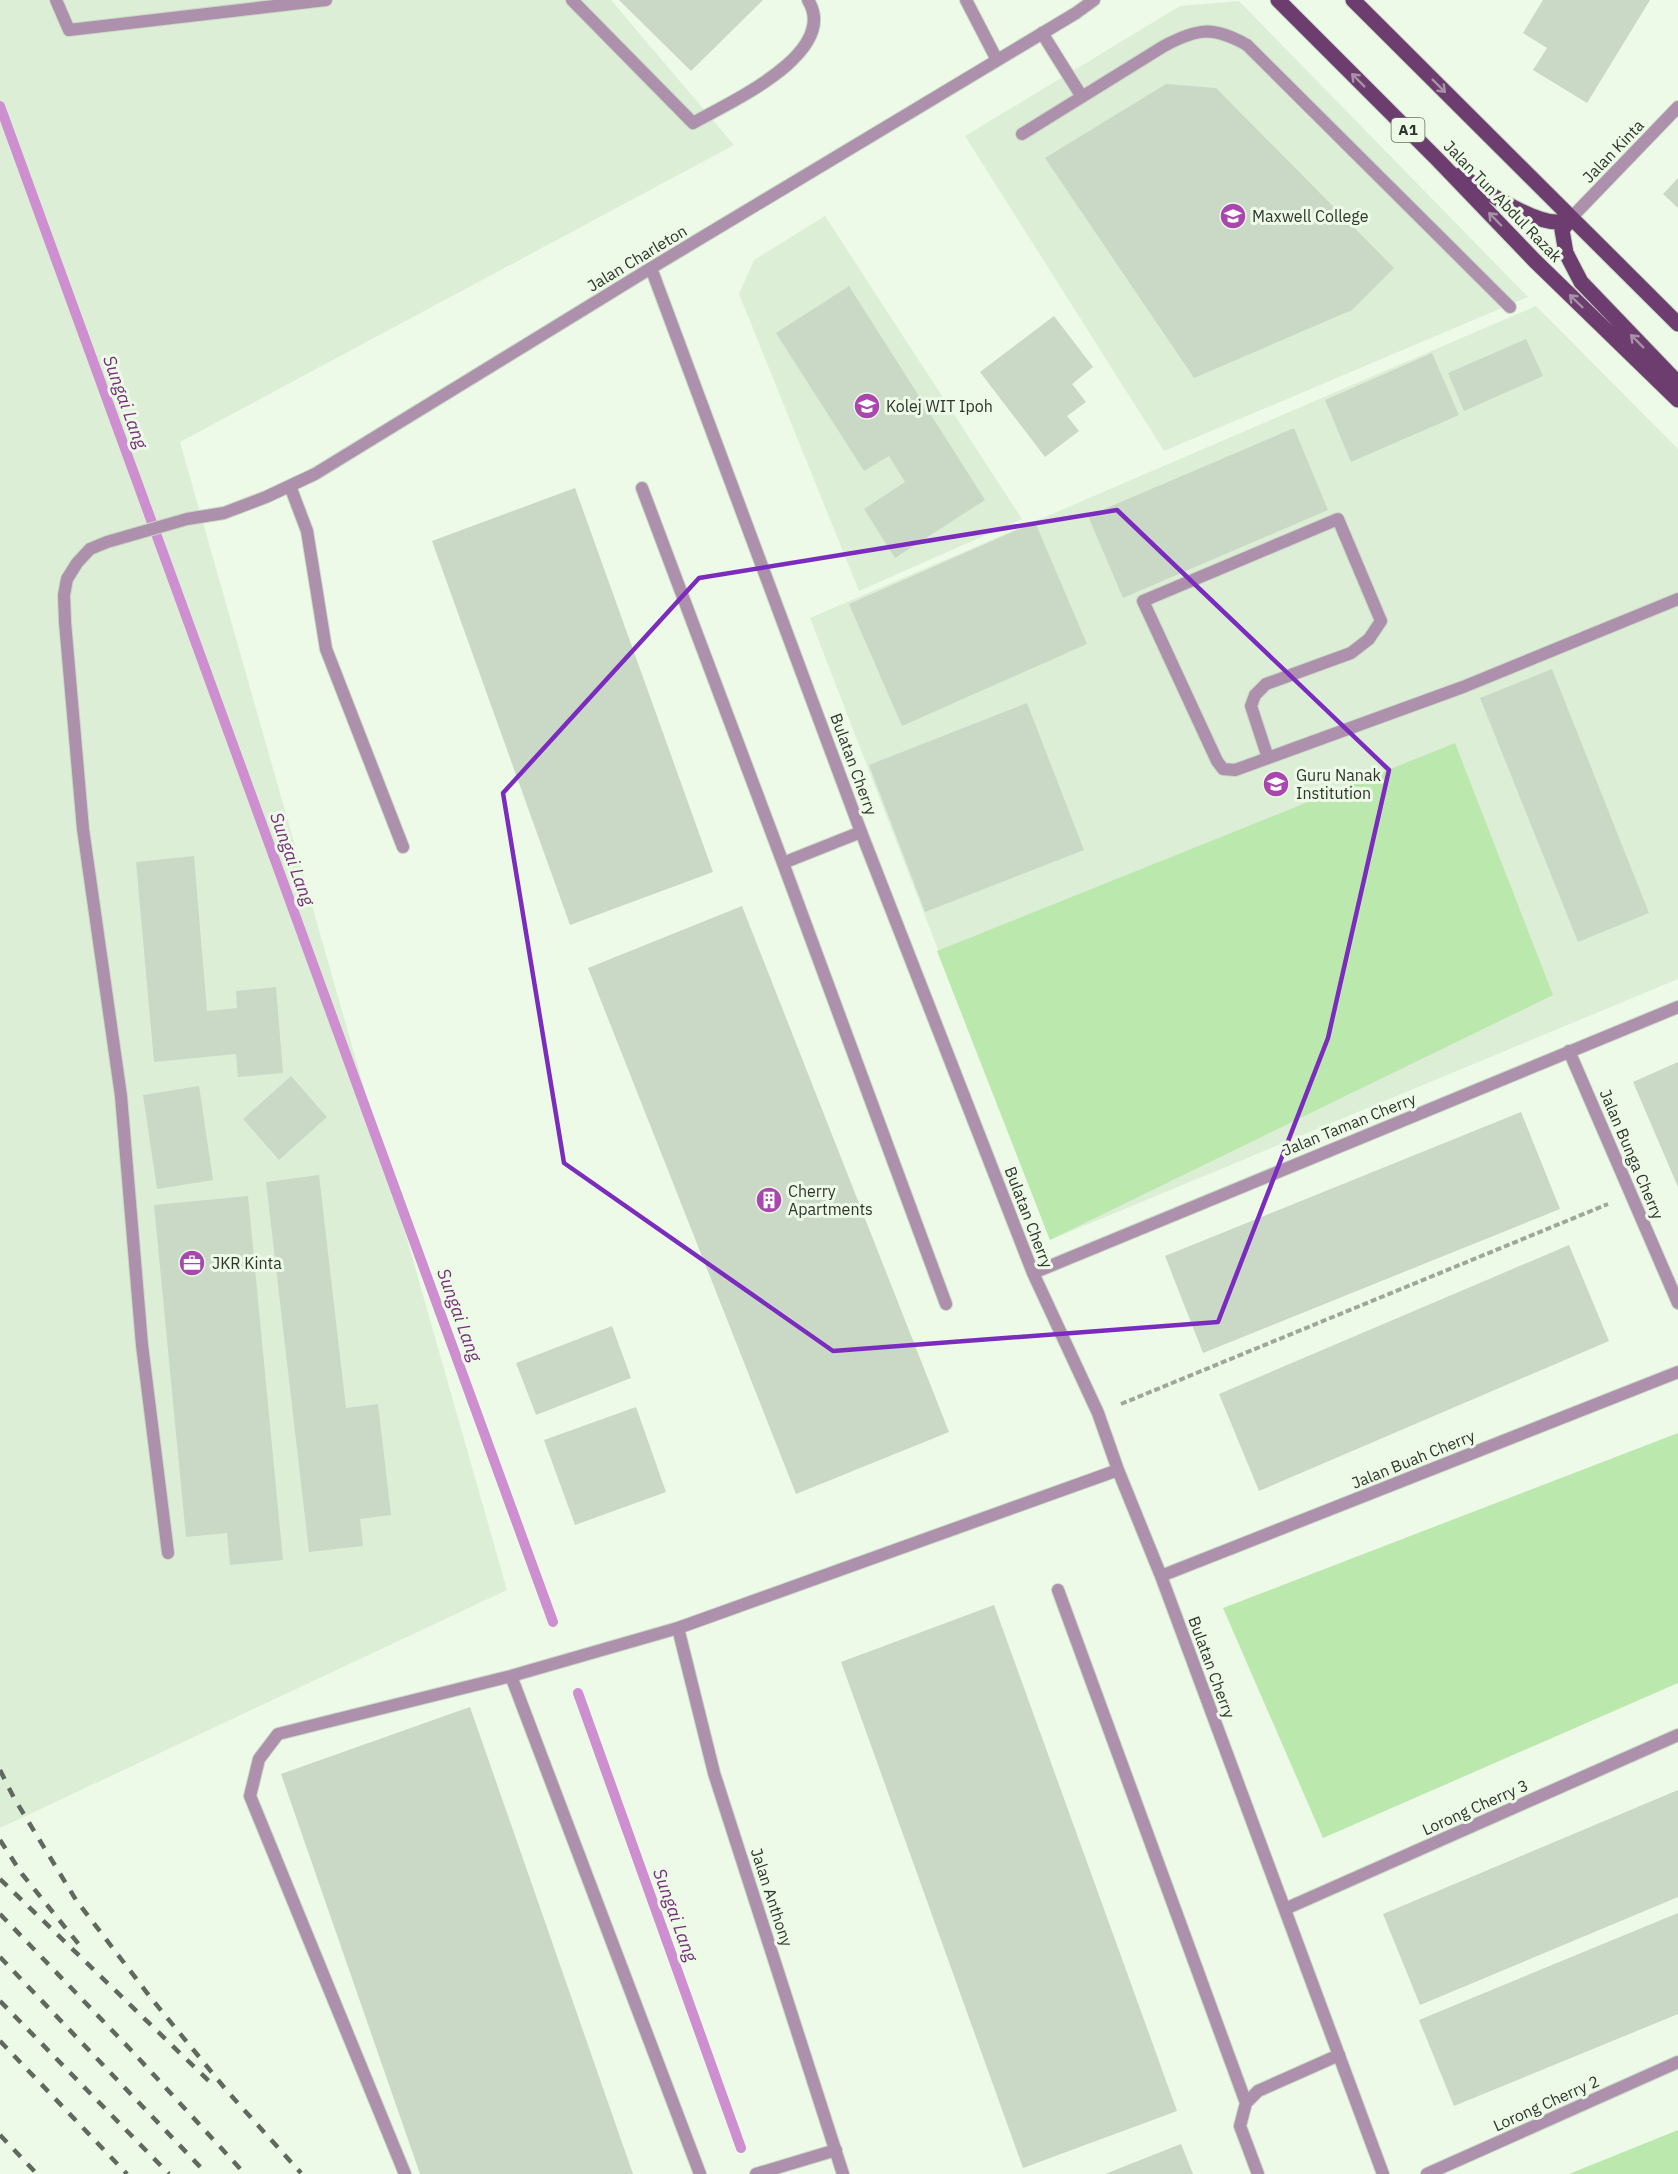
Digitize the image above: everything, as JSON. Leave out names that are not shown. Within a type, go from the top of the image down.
[{"type":"main road","name":"Jalan Tun Abdul Razak","points":[[1278,0],[1535,261],[1678,400]]},
{"type":"main road","points":[[1353,0],[1678,324]]},
{"type":"main road","points":[[1440,162],[1495,197],[1531,215],[1557,222],[1571,218]]},
{"type":"main road","points":[[1571,218],[1562,230],[1566,253],[1581,282],[1678,383]]},
{"type":"street","points":[[56,0],[69,30],[326,0]]},
{"type":"street","points":[[572,0],[693,123],[768,79],[792,62],[806,44],[813,27],[814,9],[808,0]]},
{"type":"street","points":[[966,0],[997,60]]},
{"type":"street","name":"Jalan Charleton","points":[[168,1553],[142,1345],[121,1096],[83,829],[65,622],[64,595],[67,579],[90,549],[187,519],[224,513],[266,497],[315,474],[1094,0]]},
{"type":"street","points":[[1022,134],[1164,45],[1184,35],[1204,31],[1227,34],[1247,45],[1510,307]]},
{"type":"street","points":[[1042,33],[1082,97]]},
{"type":"street","name":"Jalan Kinta","points":[[1571,218],[1678,107]]},
{"type":"street","name":"Bulatan Cherry","points":[[651,268],[861,832],[1033,1273],[1098,1413],[1118,1470],[1161,1576],[1383,2174]]},
{"type":"street","points":[[290,486],[307,531],[326,649],[403,847]]},
{"type":"street","points":[[642,488],[946,1304]]},
{"type":"street","points":[[1268,758],[1251,706],[1255,695],[1266,684],[1351,653],[1369,639],[1382,621],[1338,519],[1143,601],[1217,761],[1223,769],[1235,770],[1268,758],[1463,687],[1678,599]]},
{"type":"street","points":[[783,863],[861,832]]},
{"type":"street","name":"Jalan Taman Cherry","points":[[1033,1273],[1678,1007]]},
{"type":"street","name":"Jalan Bunga Cherry","points":[[1569,1051],[1678,1303]]},
{"type":"street","name":"Jalan Buah Cherry","points":[[1161,1576],[1678,1372]]},
{"type":"street","points":[[405,2174],[250,1796],[259,1759],[278,1734],[511,1676],[678,1628],[1118,1470]]},
{"type":"street","points":[[1058,1590],[1246,2103]]},
{"type":"street","name":"Jalan Anthony","points":[[678,1628],[714,1773],[843,2174]]},
{"type":"street","points":[[511,1676],[700,2174]]},
{"type":"street","name":"Lorong Cherry 3","points":[[1285,1909],[1678,1735]]},
{"type":"street","points":[[1257,2174],[1240,2126],[1246,2103],[1258,2091],[1339,2055]]},
{"type":"street","name":"Lorong Cherry 2","points":[[1427,2174],[1678,2062]]},
{"type":"street","points":[[756,2174],[836,2150]]},
{"type":"path","points":[[1098,1413],[1631,1195]]},
{"type":"highlighted area","points":[[1117,510],[1389,770],[1328,1038],[1218,1322],[833,1351],[564,1163],[503,793],[699,578]]},
{"type":"shaded area","points":[[0,0],[611,0],[734,145],[180,442],[507,1590],[0,1828]]},
{"type":"shaded area","name":"Maxwell College","points":[[1239,1],[1528,297],[1164,451],[965,136],[1180,6]]},
{"type":"shaded area","name":"Kolej WIT Ipoh","points":[[825,216],[1022,519],[859,591],[739,294],[754,260]]},
{"type":"shaded area","name":"Guru Nanak Institution","points":[[1536,306],[1678,449],[1678,979],[1050,1240],[810,618]]},
{"type":"green space","points":[[1455,743],[1553,995],[1050,1240],[937,951]]},
{"type":"green space","points":[[1678,1433],[1678,1683],[1323,1838],[1223,1608]]},
{"type":"green space","points":[[1678,2130],[1678,2174],[1569,2174]]},
{"type":"building","points":[[619,0],[763,0],[691,71]]},
{"type":"building","points":[[1543,0],[1650,0],[1587,103],[1533,70],[1547,48],[1523,33]]},
{"type":"building","points":[[1166,84],[1216,88],[1394,268],[1352,310],[1194,378],[1045,158]]},
{"type":"building","points":[[1678,178],[1678,208],[1663,194]]},
{"type":"building","points":[[849,286],[985,500],[895,558],[864,509],[905,482],[889,456],[864,471],[776,333]]},
{"type":"building","points":[[1054,316],[1093,367],[1072,384],[1086,402],[1067,416],[1079,431],[1045,457],[980,372]]},
{"type":"building","points":[[1526,339],[1543,376],[1464,411],[1448,373]]},
{"type":"building","points":[[1432,353],[1459,415],[1351,462],[1325,400]]},
{"type":"building","points":[[1294,428],[1328,510],[1123,598],[1088,516]]},
{"type":"building","points":[[575,488],[713,872],[570,925],[432,541]]},
{"type":"building","points":[[1035,522],[1087,644],[902,726],[849,604]]},
{"type":"building","points":[[1552,669],[1649,913],[1578,942],[1480,698]]},
{"type":"building","points":[[1027,703],[1084,850],[925,912],[869,765]]},
{"type":"building","points":[[194,856],[207,1011],[237,1008],[236,991],[276,987],[283,1073],[238,1077],[236,1054],[154,1062],[136,862]]},
{"type":"building","name":"Cherry Apartments","points":[[742,906],[949,1432],[796,1494],[588,968]]},
{"type":"building","points":[[1678,1062],[1678,1187],[1633,1082]]},
{"type":"building","points":[[291,1076],[327,1117],[279,1160],[243,1119]]},
{"type":"building","points":[[199,1086],[213,1180],[157,1189],[143,1095]]},
{"type":"building","points":[[1521,1112],[1560,1209],[1203,1353],[1165,1256]]},
{"type":"building","points":[[319,1175],[346,1408],[378,1404],[391,1515],[360,1519],[363,1546],[309,1552],[266,1182]]},
{"type":"building","points":[[248,1196],[283,1560],[230,1565],[227,1533],[186,1537],[154,1205]]},
{"type":"building","points":[[1569,1245],[1609,1341],[1259,1491],[1219,1394]]},
{"type":"building","points":[[612,1326],[631,1378],[536,1415],[516,1363]]},
{"type":"building","points":[[636,1407],[666,1492],[575,1525],[544,1440]]},
{"type":"building","points":[[994,1605],[1177,2111],[1023,2168],[841,1662]]},
{"type":"building","points":[[470,1707],[633,2174],[420,2174],[281,1774]]},
{"type":"building","points":[[1678,1790],[1678,1897],[1420,2005],[1383,1914]]},
{"type":"building","points":[[1678,1913],[1678,2014],[1454,2106],[1419,2020]]},
{"type":"building","points":[[1181,2144],[1193,2174],[1105,2174]]},
{"type":"waterway","name":"Sungai Lang","points":[[0,106],[553,1622]]},
{"type":"waterway","name":"Sungai Lang","points":[[578,1693],[741,2148]]},
{"type":"railway","points":[[0,1770],[14,1798],[76,1900],[151,1998],[227,2091],[301,2173]]},
{"type":"railway","points":[[0,1840],[22,1874],[81,1947]]},
{"type":"railway","points":[[0,1879],[213,2085]]},
{"type":"railway","points":[[0,1914],[130,2049],[245,2174]]},
{"type":"railway","points":[[0,1957],[207,2174]]},
{"type":"railway","points":[[0,2001],[169,2174]]},
{"type":"railway","points":[[0,2041],[127,2174]]},
{"type":"railway","points":[[0,2135],[37,2174]]},
{"type":"place","name":"Maxwell College","points":[[1233,216]]},
{"type":"place","name":"Kolej WIT Ipoh","points":[[867,406]]},
{"type":"place","name":"Guru Nanak Institution","points":[[1276,784]]},
{"type":"place","name":"Cherry Apartments","points":[[769,1200]]},
{"type":"place","name":"JKR Kinta","points":[[192,1263]]}]
